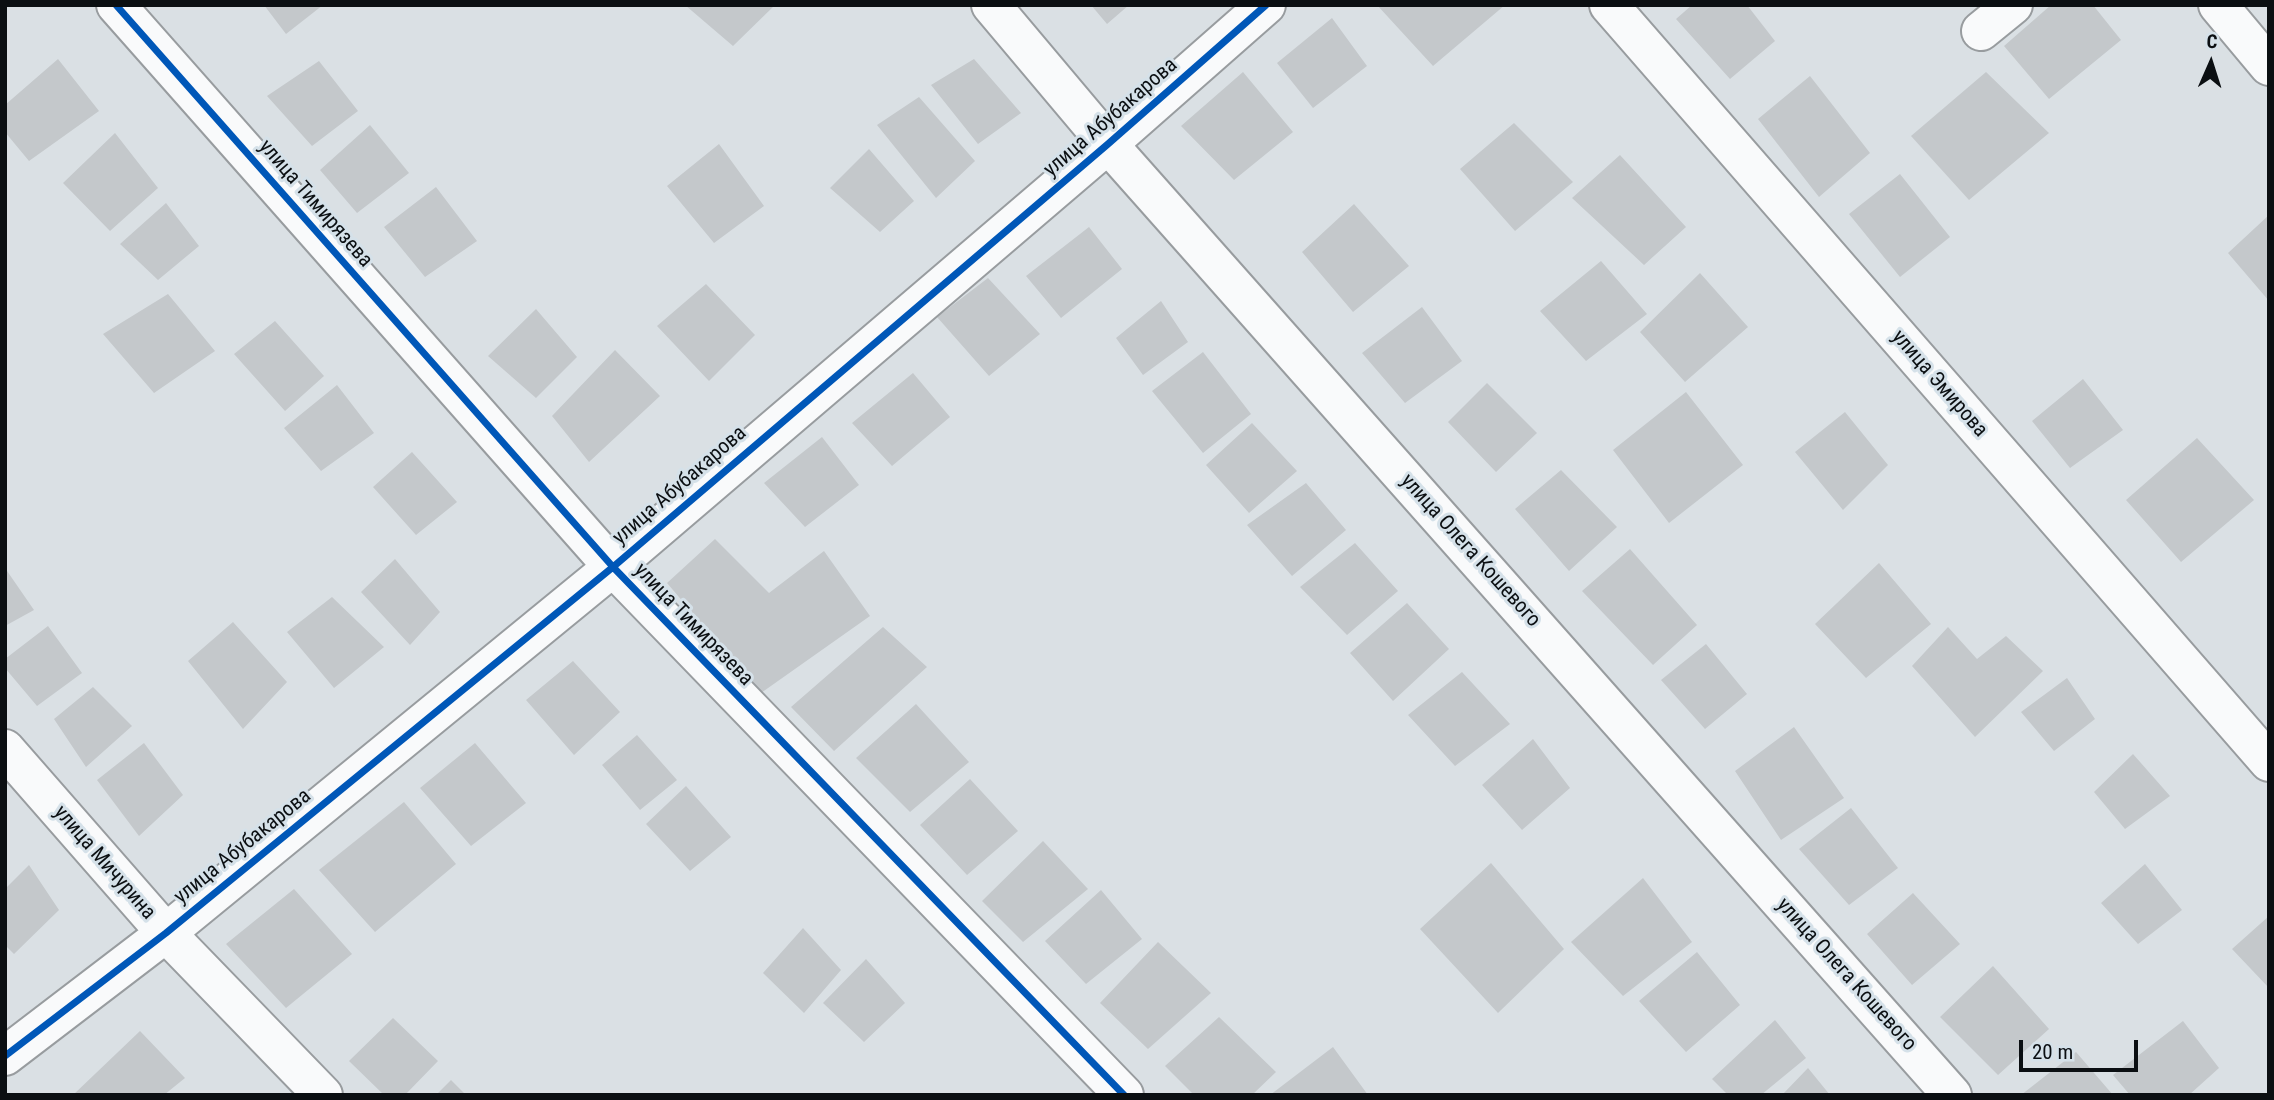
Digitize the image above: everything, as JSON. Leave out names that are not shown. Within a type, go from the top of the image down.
[{"type":"street","name":"улица Тимирязева","points":[[116,5],[613,567],[1124,1095]]},
{"type":"street","name":"улица Олега Кошевого","points":[[991,5],[1108,144],[1952,1095]]},
{"type":"street","name":"улица Абубакарова","points":[[5,1056],[166,933],[613,567],[1108,144],[1266,5]]},
{"type":"street","name":"улица Эмирова","points":[[1609,5],[2269,762]]},
{"type":"street","points":[[1981,31],[2014,5]]},
{"type":"street","points":[[2218,5],[2269,66]]},
{"type":"street","name":"улица Мичурина","points":[[5,749],[166,933],[323,1095]]},
{"type":"building","points":[[264,5],[323,5],[286,34]]},
{"type":"building","points":[[685,5],[775,5],[733,46]]},
{"type":"building","points":[[1091,5],[1129,5],[1107,24]]},
{"type":"building","points":[[1377,5],[1505,5],[1433,66]]},
{"type":"building","points":[[1692,5],[1747,5],[1775,41],[1730,79],[1676,19]]},
{"type":"building","points":[[2051,5],[2093,5],[2121,40],[2049,99],[2004,46]]},
{"type":"building","points":[[1332,18],[1367,66],[1313,108],[1277,63]]},
{"type":"building","points":[[58,59],[99,111],[29,161],[5,132],[5,105]]},
{"type":"building","points":[[974,59],[1021,113],[978,144],[931,85]]},
{"type":"building","points":[[319,61],[358,111],[312,146],[267,96]]},
{"type":"building","points":[[1243,72],[1293,132],[1234,180],[1181,126]]},
{"type":"building","points":[[1986,72],[2049,133],[1969,200],[1911,136]]},
{"type":"building","points":[[1810,76],[1870,153],[1819,197],[1758,119]]},
{"type":"building","points":[[919,97],[975,161],[936,198],[877,125]]},
{"type":"building","points":[[1514,123],[1573,182],[1515,231],[1460,169]]},
{"type":"building","points":[[370,125],[409,173],[357,213],[320,170]]},
{"type":"building","points":[[115,133],[158,188],[110,231],[63,183]]},
{"type":"building","points":[[719,144],[764,206],[714,243],[667,186]]},
{"type":"building","points":[[869,149],[914,201],[880,232],[830,188]]},
{"type":"building","points":[[1620,155],[1686,227],[1644,265],[1572,198]]},
{"type":"building","points":[[1900,174],[1950,237],[1900,277],[1849,214]]},
{"type":"building","points":[[436,187],[477,241],[425,277],[384,227]]},
{"type":"building","points":[[166,203],[199,246],[158,280],[120,244]]},
{"type":"building","points":[[1354,204],[1409,266],[1353,312],[1302,252]]},
{"type":"building","points":[[2269,215],[2269,301],[2228,253]]},
{"type":"building","points":[[1089,227],[1122,269],[1061,318],[1026,276]]},
{"type":"building","points":[[1601,261],[1647,314],[1586,361],[1540,311]]},
{"type":"building","points":[[1700,273],[1748,327],[1685,382],[1640,332]]},
{"type":"building","points":[[988,278],[1040,334],[989,376],[937,317]]},
{"type":"building","points":[[706,284],[755,335],[709,381],[657,326]]},
{"type":"building","points":[[168,294],[215,351],[154,393],[103,334]]},
{"type":"building","points":[[1161,301],[1188,342],[1143,375],[1116,338]]},
{"type":"building","points":[[1422,307],[1462,361],[1405,403],[1362,353]]},
{"type":"building","points":[[536,309],[577,357],[536,398],[488,356]]},
{"type":"building","points":[[275,321],[324,376],[285,411],[234,354]]},
{"type":"building","points":[[615,350],[660,396],[589,462],[552,416]]},
{"type":"building","points":[[1203,352],[1251,414],[1203,453],[1152,391]]},
{"type":"building","points":[[913,373],[950,417],[892,466],[852,423]]},
{"type":"building","points":[[2083,379],[2123,430],[2070,468],[2032,421]]},
{"type":"building","points":[[1487,383],[1537,433],[1496,472],[1448,422]]},
{"type":"building","points":[[337,385],[374,433],[321,471],[284,428]]},
{"type":"building","points":[[1686,392],[1743,465],[1669,523],[1613,450]]},
{"type":"building","points":[[1845,412],[1888,465],[1843,510],[1795,452]]},
{"type":"building","points":[[1252,423],[1297,471],[1249,513],[1206,465]]},
{"type":"building","points":[[822,437],[859,485],[805,527],[764,483]]},
{"type":"building","points":[[2197,438],[2254,500],[2181,562],[2126,500]]},
{"type":"building","points":[[412,452],[457,502],[416,535],[373,487]]},
{"type":"building","points":[[1561,470],[1617,527],[1569,571],[1515,509]]},
{"type":"building","points":[[1306,483],[1346,530],[1292,576],[1247,525]]},
{"type":"building","points":[[715,539],[769,593],[824,551],[870,616],[761,693],[667,583]]},
{"type":"building","points":[[1355,543],[1398,591],[1347,635],[1300,587]]},
{"type":"building","points":[[1630,549],[1697,625],[1653,665],[1582,591]]},
{"type":"building","points":[[395,559],[440,612],[410,645],[361,592]]},
{"type":"building","points":[[1879,563],[1931,624],[1866,678],[1815,624]]},
{"type":"building","points":[[5,568],[34,610],[5,626]]},
{"type":"building","points":[[332,597],[384,647],[334,688],[287,632]]},
{"type":"building","points":[[1407,603],[1449,649],[1393,701],[1350,653]]},
{"type":"building","points":[[233,622],[287,682],[243,729],[188,661]]},
{"type":"building","points":[[48,626],[82,673],[37,706],[5,668],[5,659]]},
{"type":"building","points":[[883,627],[927,667],[834,751],[791,707]]},
{"type":"building","points":[[1948,627],[1977,659],[2006,636],[2043,671],[1975,737],[1912,666]]},
{"type":"building","points":[[1706,644],[1747,694],[1705,729],[1661,680]]},
{"type":"building","points":[[573,661],[620,712],[574,755],[526,700]]},
{"type":"building","points":[[1462,672],[1510,724],[1455,766],[1408,715]]},
{"type":"building","points":[[2067,678],[2095,719],[2054,751],[2021,712]]},
{"type":"building","points":[[93,687],[132,726],[86,767],[54,719]]},
{"type":"building","points":[[916,704],[969,762],[910,812],[856,758]]},
{"type":"building","points":[[1794,727],[1844,798],[1781,840],[1735,771]]},
{"type":"building","points":[[637,735],[677,780],[640,810],[602,765]]},
{"type":"building","points":[[1533,739],[1570,788],[1522,830],[1482,785]]},
{"type":"building","points":[[144,743],[183,795],[139,836],[97,780]]},
{"type":"building","points":[[475,743],[526,803],[471,846],[420,788]]},
{"type":"building","points":[[2133,754],[2170,796],[2125,829],[2094,792]]},
{"type":"building","points":[[970,779],[1018,831],[967,875],[920,825]]},
{"type":"building","points":[[686,786],[731,837],[690,871],[646,824]]},
{"type":"building","points":[[404,802],[456,864],[375,932],[319,870]]},
{"type":"building","points":[[1851,808],[1898,868],[1849,905],[1799,849]]},
{"type":"building","points":[[1043,841],[1088,889],[1023,942],[982,901]]},
{"type":"building","points":[[1491,863],[1564,949],[1498,1013],[1420,929]]},
{"type":"building","points":[[2145,864],[2182,910],[2138,944],[2101,903]]},
{"type":"building","points":[[29,865],[59,910],[14,954],[5,945],[5,889]]},
{"type":"building","points":[[1643,878],[1692,942],[1623,996],[1571,942]]},
{"type":"building","points":[[294,889],[352,954],[286,1008],[226,944]]},
{"type":"building","points":[[1101,890],[1142,939],[1086,984],[1045,941]]},
{"type":"building","points":[[1913,893],[1960,944],[1912,985],[1867,934]]},
{"type":"building","points":[[2269,916],[2269,988],[2232,949]]},
{"type":"building","points":[[803,928],[841,970],[804,1013],[763,973]]},
{"type":"building","points":[[1158,942],[1211,993],[1148,1049],[1100,1003]]},
{"type":"building","points":[[1697,952],[1740,1005],[1686,1052],[1639,1001]]},
{"type":"building","points":[[866,959],[905,1003],[864,1042],[823,1003]]},
{"type":"building","points":[[1993,966],[2049,1029],[1998,1075],[1940,1017]]},
{"type":"building","points":[[1219,1017],[1276,1072],[1252,1095],[1194,1095],[1165,1066]]},
{"type":"building","points":[[393,1018],[438,1061],[405,1095],[384,1095],[349,1061]]},
{"type":"building","points":[[1775,1020],[1806,1058],[1761,1095],[1728,1095],[1712,1079]]},
{"type":"building","points":[[2183,1021],[2219,1068],[2189,1095],[2130,1095],[2113,1075]]},
{"type":"building","points":[[140,1031],[185,1078],[164,1095],[73,1095]]},
{"type":"building","points":[[1333,1047],[1368,1095],[1270,1095]]},
{"type":"building","points":[[2076,1052],[2113,1095],[2021,1095]]},
{"type":"building","points":[[1808,1068],[1830,1095],[1782,1095]]},
{"type":"building","points":[[451,1080],[466,1095],[436,1095]]},
{"type":"cycle path","points":[[116,5],[613,567],[1124,1095]]},
{"type":"cycle path","points":[[5,1056],[166,933],[613,567],[1108,144],[1266,5]]}]
